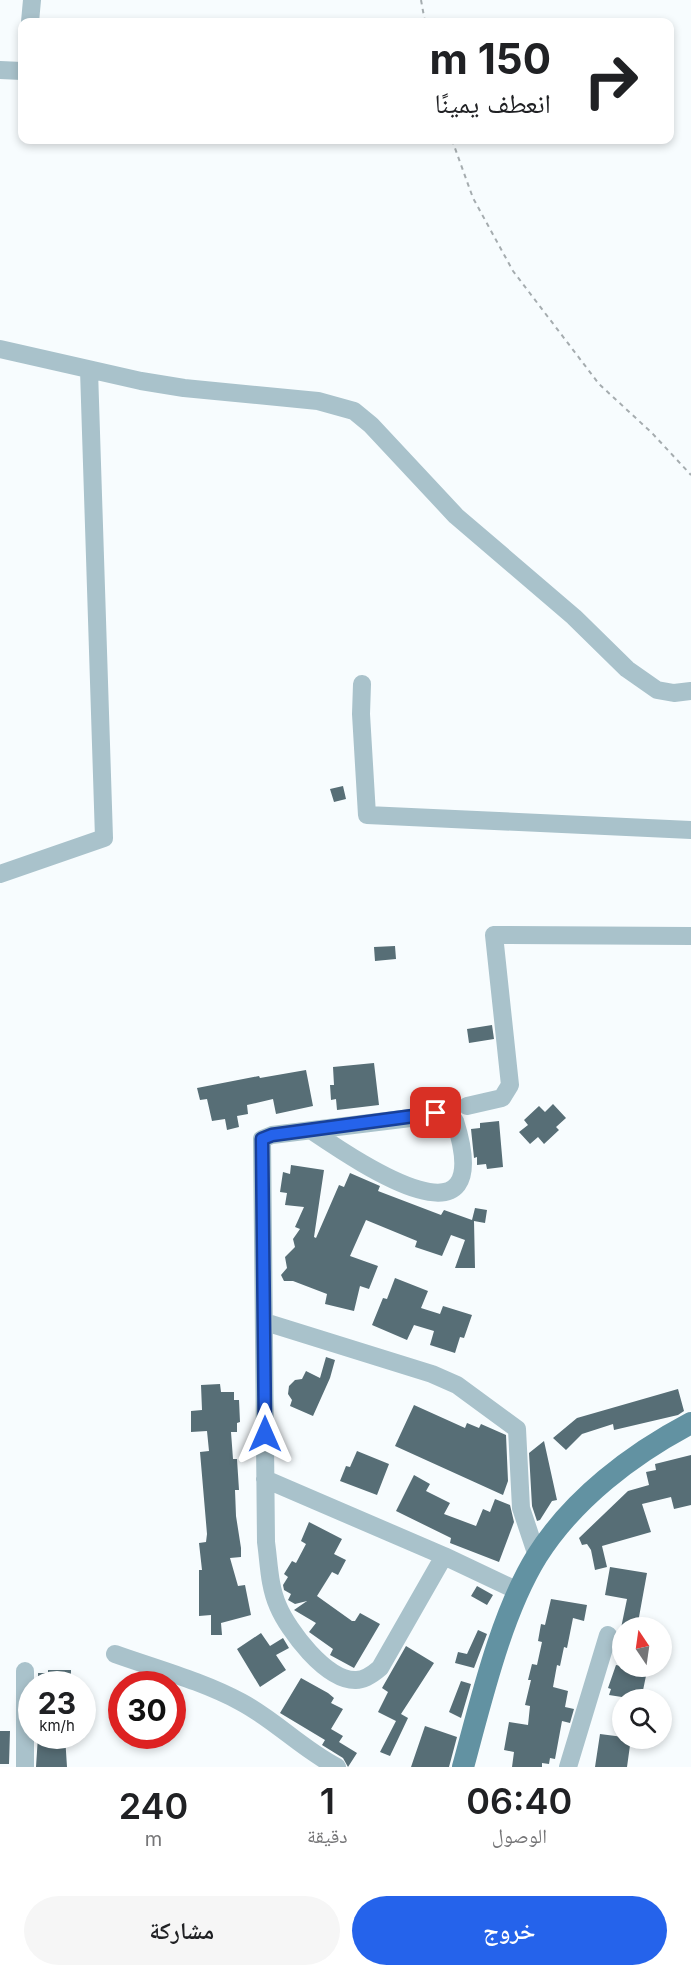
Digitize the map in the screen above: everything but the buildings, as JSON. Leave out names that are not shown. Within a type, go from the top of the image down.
[{"type":"main road","points":[[463,1767],[493,1664],[518,1591],[537,1556],[562,1523],[603,1483],[628,1463],[691,1423]]},
{"type":"street","points":[[30,18],[32,0]]},
{"type":"street","points":[[0,70],[18,71]]},
{"type":"street","points":[[0,349],[184,388],[318,401],[354,411],[371,425],[456,516],[573,617],[627,669],[657,690],[667,693],[691,691]]},
{"type":"street","points":[[0,874],[104,838],[89,369]]},
{"type":"street","points":[[363,684],[361,714],[367,815],[691,830]]},
{"type":"street","points":[[467,1106],[502,1098],[510,1085],[494,935],[691,936]]},
{"type":"street","points":[[312,1131],[361,1164],[417,1190],[445,1194],[452,1191],[461,1179],[458,1130],[450,1116],[436,1113],[268,1136],[261,1142],[266,1542],[277,1604],[286,1624],[304,1648],[324,1666],[347,1678],[363,1679],[380,1668],[444,1556]]},
{"type":"street","points":[[265,1322],[432,1374],[457,1385],[517,1429],[521,1508],[537,1556]]},
{"type":"street","points":[[265,1479],[444,1556],[518,1591]]},
{"type":"street","points":[[568,1767],[608,1635]]},
{"type":"street","points":[[115,1654],[216,1690],[243,1703],[293,1740],[337,1767]]},
{"type":"street","points":[[25,1749],[25,1767]]},
{"type":"path","points":[[421,0],[424,18]]},
{"type":"path","points":[[453,144],[473,198],[513,271],[599,384],[652,433],[691,475]]},
{"type":"route","points":[[265,1434],[265,1322],[260,1149],[262,1139],[272,1135],[436,1113]]}]
